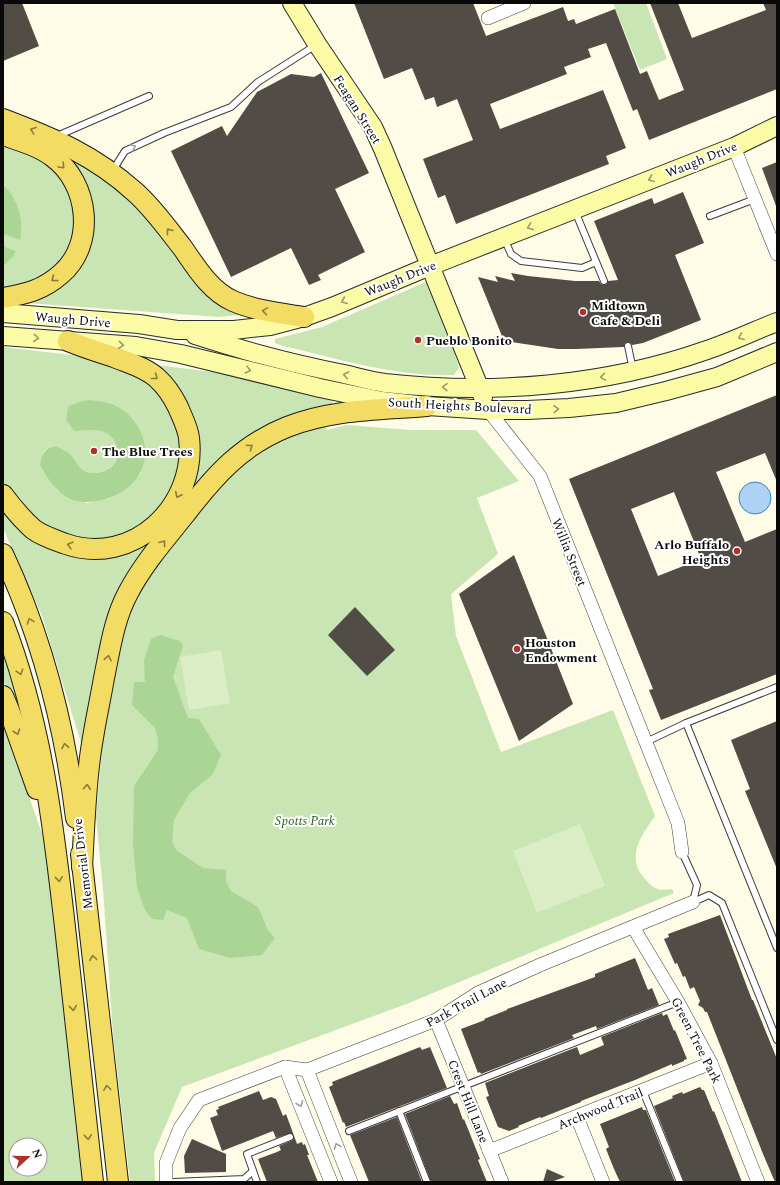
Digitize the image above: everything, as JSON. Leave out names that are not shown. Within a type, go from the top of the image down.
[{"type":"main road","name":"Feagan Street","points":[[292,3],[317,44],[373,127],[430,266]]},
{"type":"main road","points":[[3,119],[52,138],[73,148],[112,173],[136,193],[154,211],[202,275],[216,289],[232,301],[255,310],[304,317]]},
{"type":"main road","name":"Waugh Drive","points":[[3,313],[139,324],[177,330],[234,330],[270,326],[304,317],[332,307],[430,266],[734,147],[777,126]]},
{"type":"main road","points":[[3,135],[43,151],[53,157],[65,169],[76,184],[82,202],[84,221],[82,240],[74,260],[62,274],[48,284],[27,294],[3,298]]},
{"type":"main road","name":"Willia Street","points":[[430,266],[488,410]]},
{"type":"main road","name":"South Heights Boulevard","points":[[177,330],[242,350],[325,371],[384,383],[479,388],[525,386],[610,376],[707,350],[777,322]]},
{"type":"main road","name":"Waugh Drive","points":[[3,336],[68,341]]},
{"type":"main road","points":[[3,495],[18,514],[34,530],[51,539],[74,547],[95,549],[117,547],[134,540],[152,529],[166,515],[178,498],[185,481],[190,459],[189,437],[182,416],[172,395],[157,378],[139,367],[68,341]]},
{"type":"main road","name":"South Heights Boulevard","points":[[68,341],[136,346],[174,353],[320,388],[382,401],[426,406],[488,410],[570,408],[616,402],[666,391],[717,377],[777,352]]},
{"type":"main road","points":[[680,358],[687,385]]},
{"type":"main road","points":[[82,867],[88,767],[91,747],[118,615],[138,575],[208,483],[246,448],[267,436],[300,422],[339,412],[426,406]]},
{"type":"main road","name":"Memorial Drive","points":[[3,554],[30,621],[45,667],[60,723],[71,778],[118,1182]]},
{"type":"main road","name":"Memorial Drive","points":[[3,622],[22,675],[36,729],[46,783],[55,840],[93,1182]]},
{"type":"main road","points":[[3,696],[55,840]]},
{"type":"street","points":[[488,18],[524,3]]},
{"type":"street","points":[[734,147],[777,254]]},
{"type":"street","name":"Willia Street","points":[[488,410],[540,476],[678,823],[682,852]]},
{"type":"street","name":"Park Trail Lane","points":[[166,1182],[166,1164],[180,1128],[199,1100],[285,1067],[307,1070],[436,1020],[478,993],[540,965],[693,902]]},
{"type":"street","name":"Green Tree Park","points":[[633,927],[678,1002],[711,1064],[758,1182]]},
{"type":"street","name":"Crest Hill Lane","points":[[436,1020],[502,1182]]},
{"type":"street","name":"Archwood Trail","points":[[489,1151],[711,1064]]},
{"type":"street","points":[[285,1067],[331,1182]]},
{"type":"street","points":[[307,1070],[351,1182]]},
{"type":"street","points":[[577,1117],[603,1182]]},
{"type":"lane","points":[[112,173],[125,151],[164,133],[231,107],[258,82],[317,44]]},
{"type":"lane","points":[[52,138],[149,96]]},
{"type":"lane","points":[[710,216],[755,200]]},
{"type":"lane","points":[[575,209],[604,281]]},
{"type":"lane","points":[[504,237],[511,254],[521,261],[582,268],[596,262]]},
{"type":"lane","points":[[628,346],[634,370]]},
{"type":"lane","points":[[646,742],[686,723],[777,687]]},
{"type":"lane","points":[[686,723],[777,948]]},
{"type":"lane","points":[[682,852],[696,885],[693,902]]},
{"type":"lane","points":[[693,902],[709,895],[722,903],[777,1040]]},
{"type":"lane","points":[[349,1131],[678,1002]]},
{"type":"lane","points":[[643,1091],[680,1182]]},
{"type":"lane","points":[[399,1111],[427,1182]]},
{"type":"lane","points":[[257,1182],[247,1154],[290,1137]]},
{"type":"lane","points":[[174,1182],[244,1179],[253,1171]]},
{"type":"green space","points":[[613,3],[646,3],[667,59],[640,70]]},
{"type":"green space","points":[[42,141],[107,176],[240,313],[238,315],[219,317],[27,303],[90,228]]},
{"type":"green space","points":[[3,142],[56,167],[77,207],[72,247],[47,277],[3,292],[3,267],[13,257],[16,251],[3,246],[3,234],[20,239],[15,200],[3,185]]},
{"type":"green space","points":[[3,185],[13,196],[19,210],[21,225],[20,240],[3,234]]},
{"type":"green space","points":[[3,246],[16,251],[13,257],[3,267]]},
{"type":"green space","points":[[426,282],[455,354],[459,368],[454,375],[432,375],[389,370],[275,343],[275,339],[322,327]]},
{"type":"green space","points":[[3,347],[106,359],[157,385],[182,428],[181,477],[152,520],[110,540],[61,537],[25,512],[3,484]],"holes":[[[82,401],[110,404],[134,420],[141,473],[126,488],[108,499],[87,503],[57,490],[40,465],[44,452],[55,446],[69,453],[80,467],[88,473],[100,472],[113,465],[116,460],[117,447],[110,435],[101,430],[74,431],[66,420],[68,406]]]},
{"type":"green space","points":[[157,365],[220,373],[333,402],[332,405],[293,416],[145,554],[83,746],[42,616],[3,528],[3,504],[30,533],[126,549],[193,476]]},
{"type":"green space","points":[[90,400],[114,405],[130,416],[141,432],[145,451],[141,471],[136,480],[128,488],[108,498],[85,502],[74,500],[57,490],[40,465],[44,452],[55,446],[69,453],[84,471],[97,473],[112,466],[117,457],[117,451],[115,443],[110,435],[97,430],[74,431],[66,420],[68,406]]},
{"type":"green space","name":"Spotts Park","points":[[322,422],[327,430],[346,425],[411,430],[476,430],[519,481],[477,498],[498,554],[451,594],[456,636],[501,752],[613,710],[655,816],[640,839],[637,847],[636,863],[639,871],[651,885],[660,890],[672,889],[674,893],[409,1003],[182,1087],[154,1153],[155,1182],[130,1182],[113,1034],[103,889],[96,817],[104,724],[122,618],[148,573],[223,478],[260,446]]},
{"type":"green space","points":[[160,635],[180,641],[183,646],[173,677],[188,718],[199,719],[221,755],[213,774],[190,793],[179,811],[174,820],[172,841],[176,850],[203,868],[226,870],[226,881],[231,891],[258,907],[268,930],[275,938],[262,955],[230,958],[199,949],[187,918],[167,910],[163,920],[152,919],[145,910],[137,888],[133,844],[134,786],[158,750],[158,739],[155,728],[132,705],[134,682],[145,682],[144,660],[151,639]]},
{"type":"green space","points":[[3,650],[18,699],[16,702],[3,681]]},
{"type":"green space","points":[[221,650],[230,703],[189,710],[180,657]]},
{"type":"green space","points":[[3,723],[45,842],[82,1182],[3,1182]]},
{"type":"green space","points":[[580,824],[605,886],[537,913],[513,851]]},
{"type":"water","points":[[752,482],[758,482],[767,486],[771,498],[767,510],[758,514],[752,514],[743,510],[739,501],[739,495],[743,486]]},
{"type":"building","points":[[3,3],[22,3],[39,46],[3,61]]},
{"type":"building","points":[[354,3],[473,3],[486,36],[563,7],[568,21],[574,19],[576,24],[615,9],[640,74],[647,71],[659,100],[684,90],[650,3],[678,3],[692,38],[766,10],[763,3],[777,3],[777,89],[649,140],[637,109],[633,111],[606,43],[588,49],[591,57],[564,67],[567,74],[490,104],[500,129],[603,90],[626,148],[606,156],[609,164],[456,224],[445,195],[438,198],[423,159],[473,140],[457,99],[437,107],[434,97],[425,100],[412,68],[384,79]]},
{"type":"building","points":[[321,73],[369,173],[335,189],[365,252],[318,275],[321,280],[309,285],[291,248],[231,277],[171,151],[222,126],[227,136],[257,92],[291,74],[314,77]]},
{"type":"building","points":[[777,162],[777,206],[776,206],[762,168]]},
{"type":"building","points":[[683,192],[704,243],[675,255],[701,320],[643,343],[632,345],[631,343],[627,342],[625,343],[624,347],[558,349],[504,341],[478,277],[498,282],[495,276],[515,281],[511,273],[575,281],[599,281],[604,285],[607,284],[608,281],[618,280],[594,221],[652,198],[654,204]]},
{"type":"building","name":"Arlo Buffalo Heights","points":[[777,395],[777,482],[765,453],[716,472],[745,542],[777,529],[777,674],[661,720],[649,690],[653,689],[569,479]],"holes":[[[674,492],[701,559],[658,576],[631,509]]]},
{"type":"building","name":"Houston Endowment","points":[[514,555],[573,704],[519,741],[459,594]]},
{"type":"building","points":[[355,607],[395,650],[367,676],[328,635]]},
{"type":"building","points":[[777,721],[777,869],[745,791],[750,789],[731,740]]},
{"type":"building","points":[[720,915],[752,1000],[777,1059],[777,1182],[775,1182],[763,1154],[707,1012],[705,1012],[703,1008],[698,1005],[700,1001],[694,987],[690,989],[685,976],[683,977],[677,963],[675,964],[664,939],[669,937],[668,934]]},
{"type":"building","points":[[635,958],[648,990],[652,988],[659,1005],[597,1029],[596,1026],[572,1035],[574,1038],[481,1074],[480,1072],[478,1073],[461,1029],[485,1020],[484,1019],[507,1009],[595,977],[595,974]]},
{"type":"building","points":[[662,1013],[663,1016],[667,1014],[687,1059],[541,1118],[540,1117],[509,1131],[498,1127],[486,1097],[489,1096],[485,1083],[577,1047],[580,1055],[604,1045],[601,1037]]},
{"type":"building","points":[[420,1047],[422,1050],[430,1047],[447,1088],[346,1127],[329,1087],[333,1085],[332,1082]]},
{"type":"building","points":[[700,1087],[704,1090],[713,1112],[714,1111],[742,1182],[684,1182],[654,1106],[673,1098],[672,1096],[682,1092],[683,1094]]},
{"type":"building","points":[[259,1091],[263,1100],[271,1097],[276,1099],[283,1116],[286,1114],[297,1144],[302,1142],[303,1145],[305,1144],[309,1155],[307,1155],[318,1182],[267,1182],[258,1159],[281,1150],[279,1146],[293,1140],[294,1136],[291,1133],[276,1138],[273,1131],[222,1151],[210,1118],[218,1115],[216,1110],[219,1109],[218,1107]]},
{"type":"building","points":[[450,1096],[454,1104],[457,1103],[463,1120],[464,1119],[480,1159],[478,1160],[487,1182],[431,1182],[405,1114]]},
{"type":"building","points":[[642,1107],[643,1110],[646,1110],[675,1182],[620,1182],[614,1169],[606,1149],[609,1147],[600,1124]]},
{"type":"building","points":[[397,1117],[422,1182],[369,1182],[350,1135]]},
{"type":"building","points":[[192,1139],[226,1154],[226,1172],[185,1173],[184,1156]]},
{"type":"building","points":[[547,1169],[565,1177],[551,1182],[543,1182]]},
{"type":"place","name":"Midtown Cafe & Deli","points":[[583,312]]},
{"type":"place","name":"Pueblo Bonito","points":[[418,340]]},
{"type":"place","name":"The Blue Trees","points":[[94,451]]},
{"type":"place","name":"Arlo Buffalo Heights","points":[[737,551]]},
{"type":"place","name":"Houston Endowment","points":[[517,649]]}]
